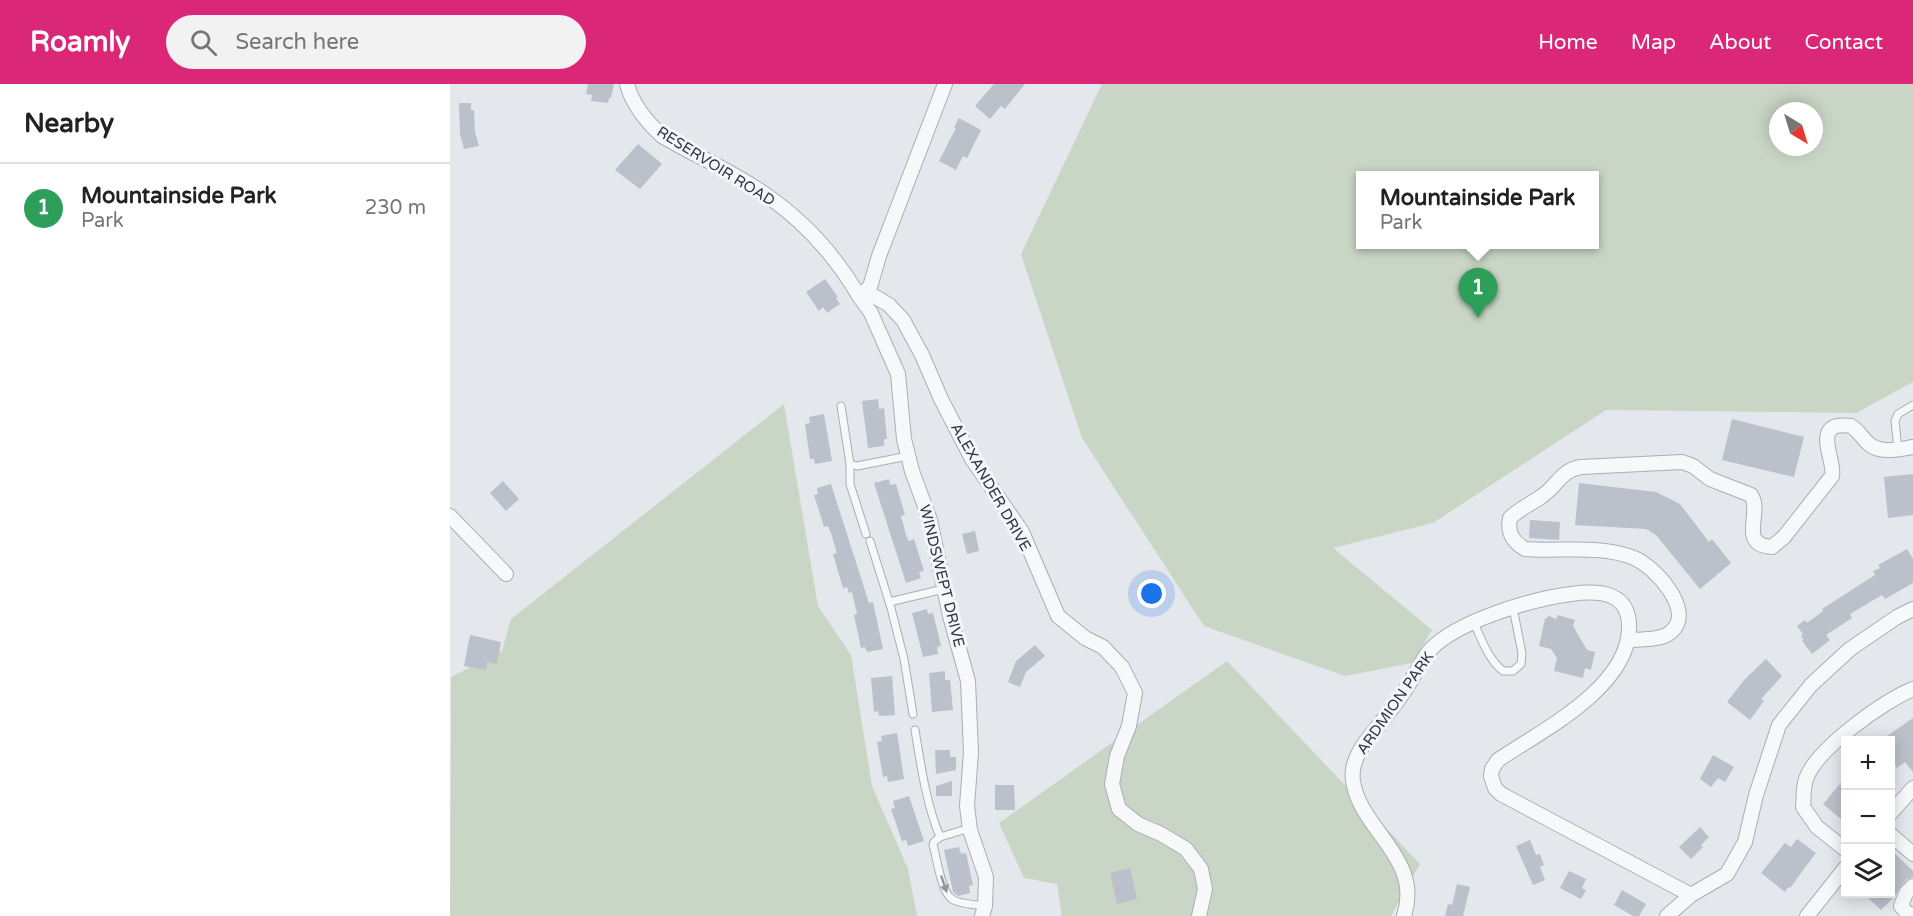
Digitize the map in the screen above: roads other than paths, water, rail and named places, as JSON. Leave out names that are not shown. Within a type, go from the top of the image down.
[{"type":"street","name":"RESERVOIR ROAD","points":[[627,84],[629,93],[649,124],[662,136],[742,180],[789,213],[828,252],[860,296]]},
{"type":"street","points":[[860,296],[870,287],[879,256],[945,84]]},
{"type":"street","name":"WINDSWEPT DRIVE","points":[[860,296],[871,313],[898,374],[904,439],[930,520],[944,589],[968,681],[971,752],[967,806],[970,828],[986,877],[984,911]]},
{"type":"street","name":"ALEXANDER DRIVE","points":[[860,296],[874,296],[889,305],[903,320],[918,346],[941,399],[972,459],[1022,532],[1058,616],[1085,638],[1103,647],[1122,667],[1135,693],[1129,726],[1117,756],[1112,784],[1119,809],[1138,824],[1186,849],[1201,868],[1205,889],[1199,916]]},
{"type":"street","points":[[1628,640],[1663,636],[1672,632],[1677,626],[1678,612],[1673,596],[1651,569],[1636,559],[1602,550],[1525,549],[1517,545],[1509,531],[1510,518],[1548,492],[1557,479],[1569,470],[1581,467],[1670,462],[1689,464],[1710,479],[1751,495],[1756,506],[1752,532],[1754,538],[1760,544],[1772,547],[1790,530],[1832,476],[1833,468],[1827,448],[1828,435],[1836,427],[1851,426],[1872,447],[1886,450],[1913,447]]},
{"type":"street","points":[[450,516],[506,574]]},
{"type":"street","name":"ARDMION PARK","points":[[1404,916],[1409,895],[1406,877],[1359,800],[1353,783],[1352,771],[1363,745],[1404,693],[1427,653],[1441,639],[1513,608],[1552,597],[1588,591],[1604,593],[1617,599],[1629,619],[1628,640],[1617,665],[1593,693],[1568,716],[1498,760],[1492,769],[1492,782],[1501,794],[1530,811],[1691,895]]},
{"type":"street","points":[[1667,916],[1691,895],[1728,874],[1745,842],[1756,795],[1779,725],[1811,684],[1850,649],[1897,617],[1913,609]]},
{"type":"street","points":[[1841,847],[1817,828],[1803,807],[1806,778],[1821,756],[1858,723],[1885,704],[1913,689]]},
{"type":"street","points":[[1895,808],[1913,788]]},
{"type":"street","points":[[1895,838],[1913,854]]},
{"type":"street","points":[[1807,916],[1841,872]]},
{"type":"street","points":[[1913,886],[1906,893],[1901,906],[1907,913],[1913,915]]},
{"type":"lane","points":[[1898,449],[1895,429],[1898,414],[1913,405]]},
{"type":"lane","points":[[841,406],[850,464],[850,484],[889,602],[904,659],[913,714]]},
{"type":"lane","points":[[850,464],[857,466],[908,456]]},
{"type":"lane","points":[[889,602],[944,589]]},
{"type":"lane","points":[[1474,623],[1485,649],[1496,665],[1503,671],[1513,671],[1521,664],[1522,653],[1513,608]]},
{"type":"lane","points":[[915,730],[923,778],[940,837]]},
{"type":"lane","points":[[970,828],[940,837],[933,845],[950,898],[984,911]]},
{"type":"place","name":"Mountainside Park","points":[[1478,318]]}]
